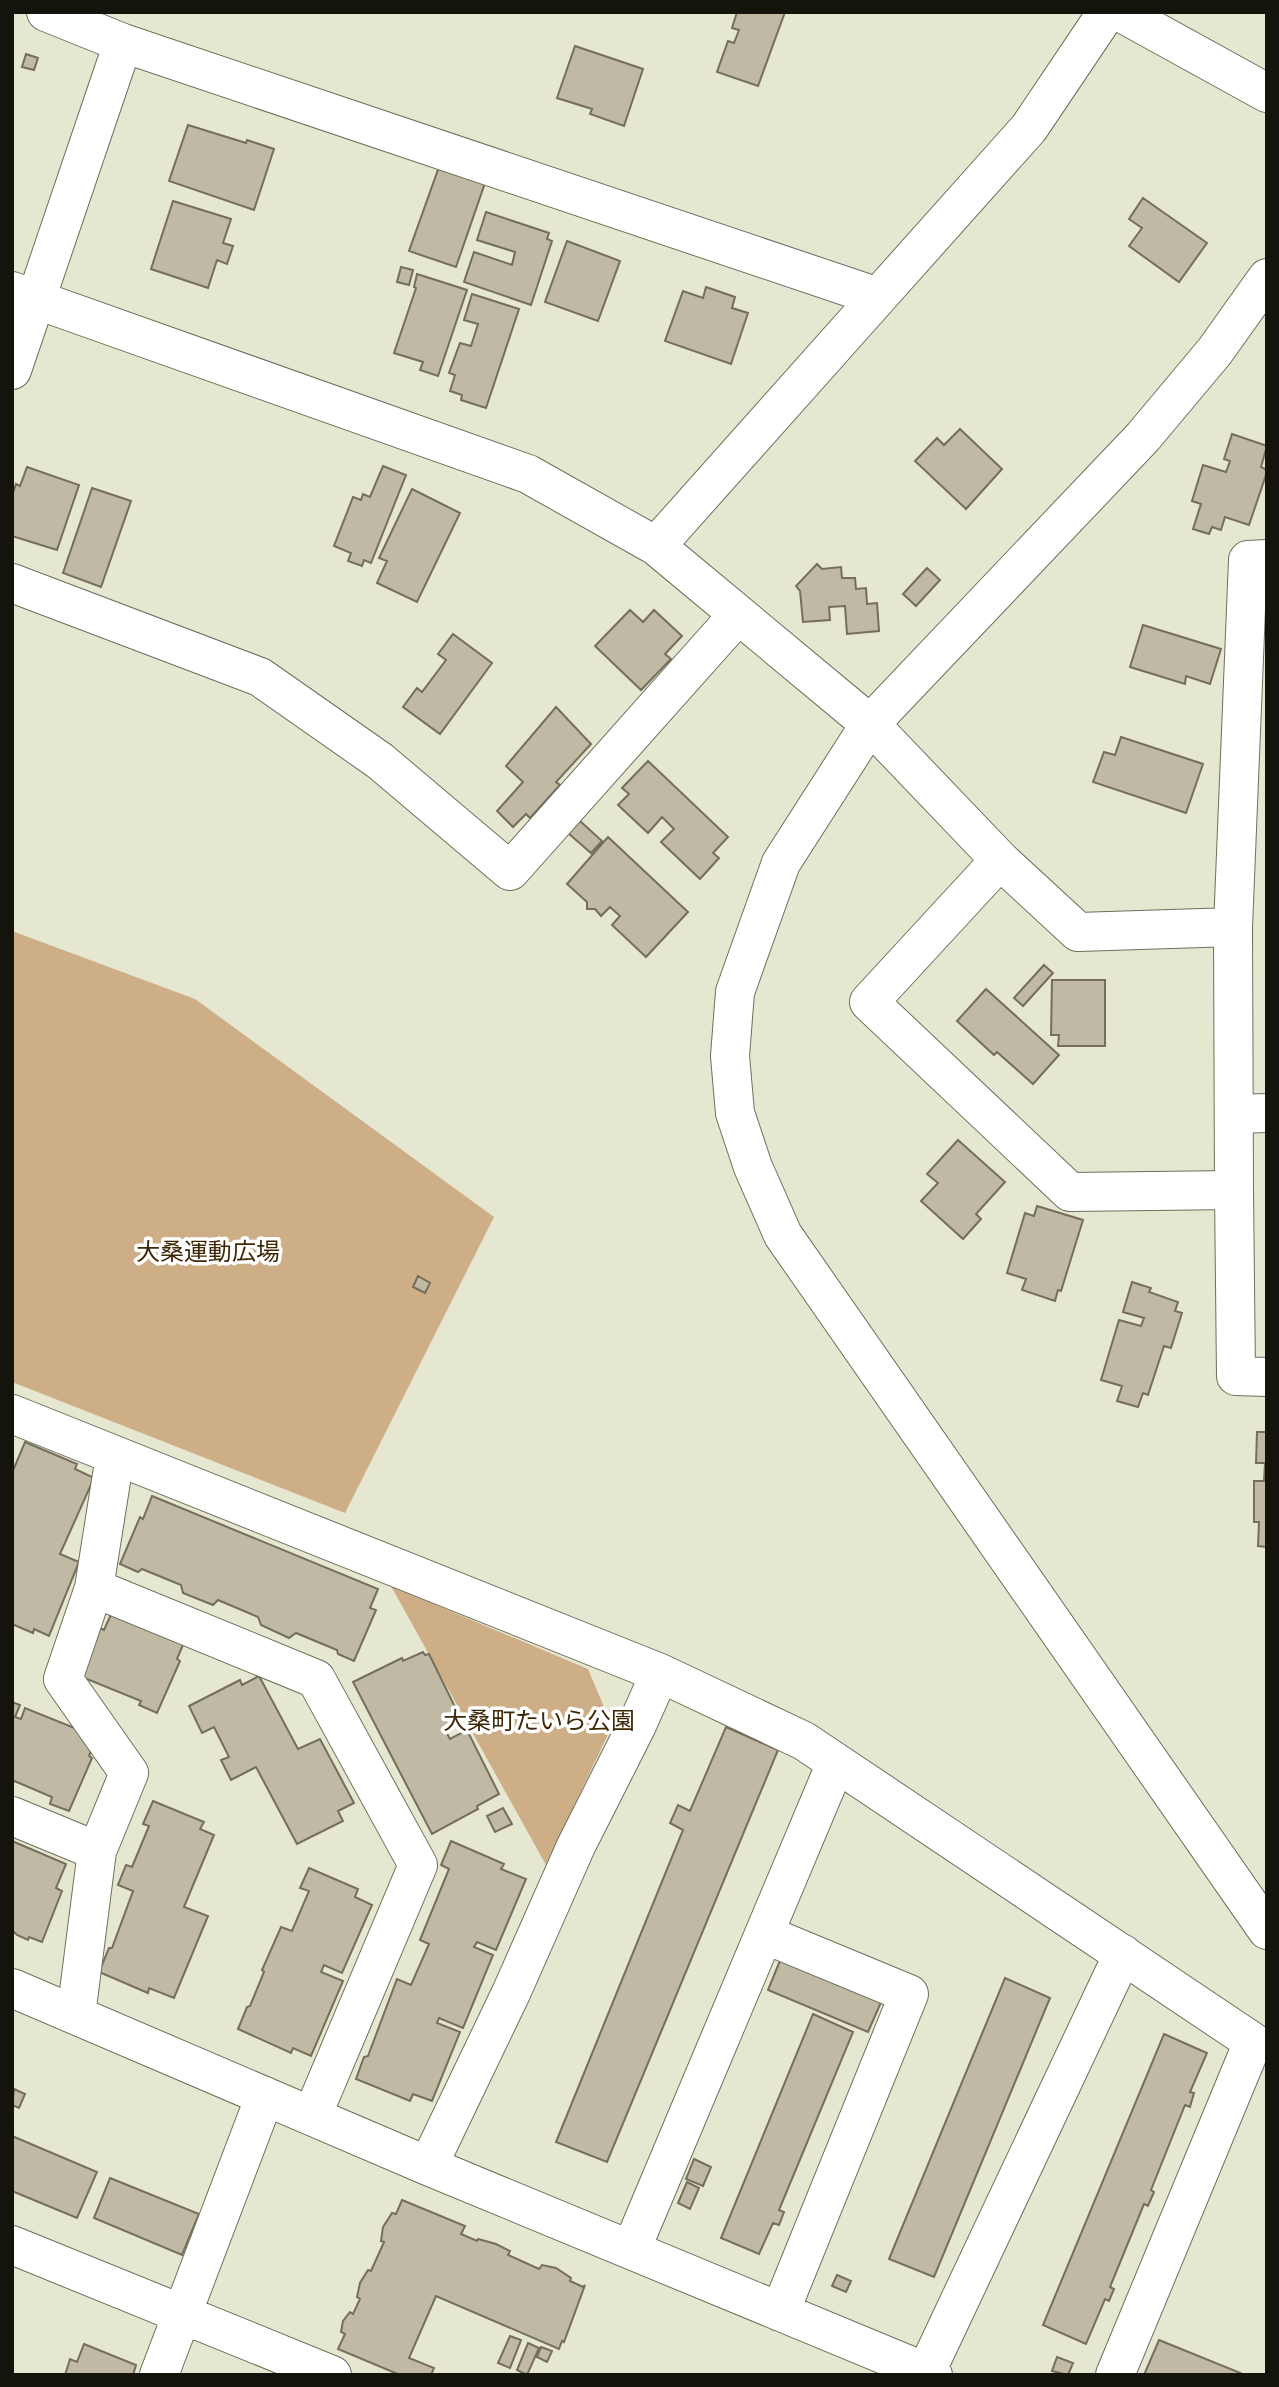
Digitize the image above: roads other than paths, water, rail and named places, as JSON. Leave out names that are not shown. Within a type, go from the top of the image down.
[{"type":"street","points":[[46,12],[123,43],[878,298]]},
{"type":"street","points":[[656,546],[1029,128],[1107,12]]},
{"type":"street","points":[[1120,12],[1267,93]]},
{"type":"street","points":[[12,370],[24,296],[123,43]]},
{"type":"street","points":[[1267,278],[1214,351],[1143,437],[870,724],[781,863],[735,992],[730,1056],[734,1113],[753,1167],[783,1236],[1267,1930]]},
{"type":"street","points":[[24,296],[527,474],[656,546],[870,724],[1000,860],[1078,932],[1233,927]]},
{"type":"street","points":[[1267,559],[1248,560],[1233,927],[1250,1113],[1234,1190],[1236,1376],[1267,1377]]},
{"type":"street","points":[[12,583],[260,677],[380,761],[510,871],[738,615]]},
{"type":"street","points":[[1000,860],[869,1002],[1070,1192],[1234,1190]]},
{"type":"street","points":[[12,1415],[660,1673],[804,1741],[1253,2042],[1115,2375]]},
{"type":"street","points":[[76,2015],[97,1850],[129,1773],[63,1679],[94,1588],[115,1456]]},
{"type":"street","points":[[94,1588],[316,1679],[418,1864],[312,2116]]},
{"type":"street","points":[[428,2166],[511,1993],[576,1846],[637,1726],[660,1673]]},
{"type":"street","points":[[631,2250],[836,1763]]},
{"type":"street","points":[[12,1816],[97,1850]]},
{"type":"street","points":[[764,1934],[909,1994],[780,2312]]},
{"type":"street","points":[[12,1988],[428,2166],[929,2373],[1123,1954]]},
{"type":"street","points":[[159,2375],[265,2096]]},
{"type":"street","points":[[12,2245],[332,2375]]},
{"type":"park label","name":"大桑運動広場","points":[[208,1250]]},
{"type":"park label","name":"大桑町たいら公園","points":[[539,1719]]}]
